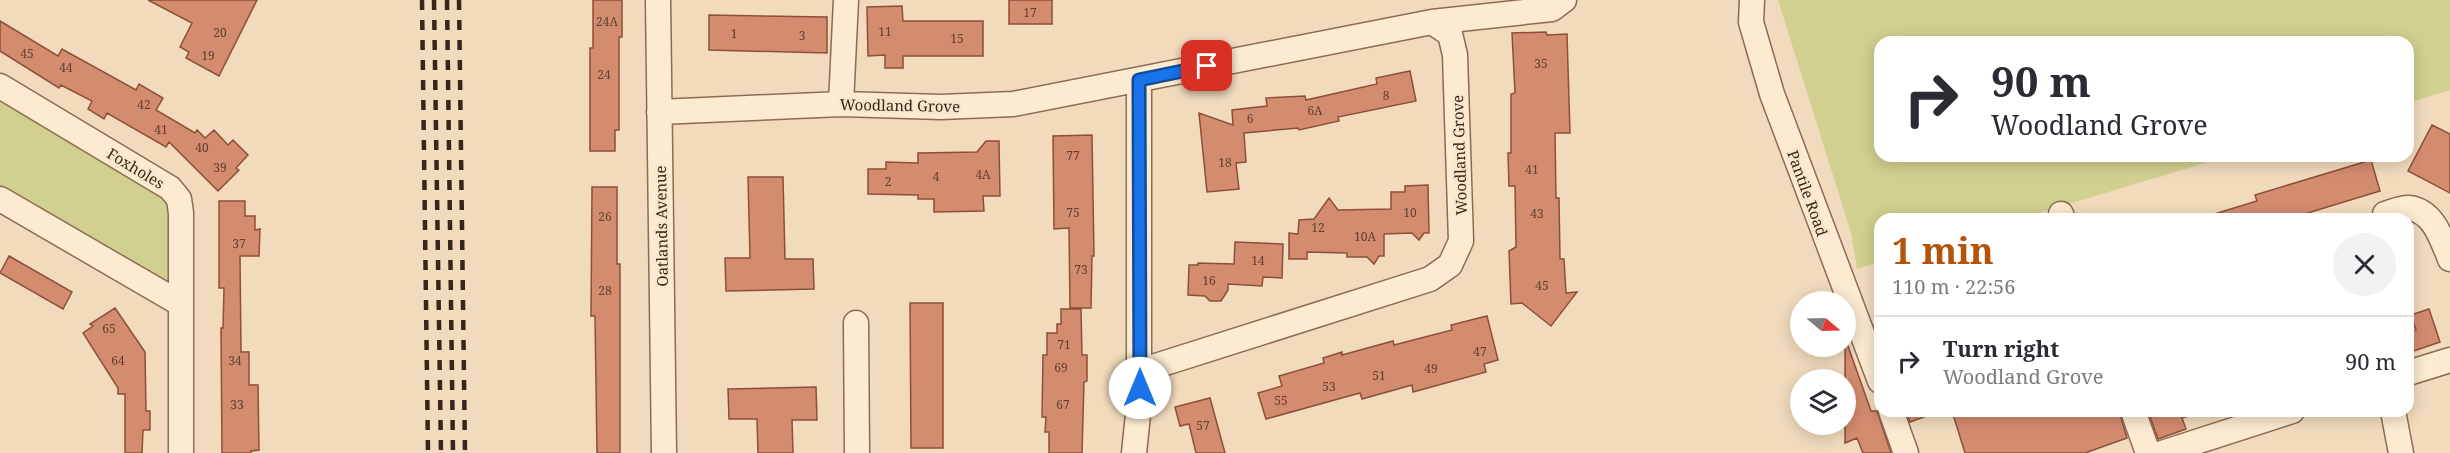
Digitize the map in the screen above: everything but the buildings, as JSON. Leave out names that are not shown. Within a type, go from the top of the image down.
[{"type":"street","name":"Oatlands Avenue","points":[[658,0],[664,453]]},
{"type":"street","points":[[841,104],[846,0]]},
{"type":"street","points":[[1432,22],[1552,9],[1564,0]]},
{"type":"street","name":"Pantile Road","points":[[1752,0],[1751,22],[1772,94],[1874,365]]},
{"type":"street","name":"Woodland Grove","points":[[659,112],[841,104],[941,107],[1013,104],[1432,22],[1450,34],[1455,55],[1461,241],[1450,265],[1430,279],[1140,371]]},
{"type":"street","points":[[1134,453],[1140,371],[1139,80]]},
{"type":"street","name":"Foxholes","points":[[0,86],[170,188],[179,199],[181,213],[181,453]]},
{"type":"street","points":[[0,199],[181,304]]},
{"type":"street","points":[[2388,213],[2408,207],[2425,213],[2437,229],[2450,259]]},
{"type":"street","points":[[856,323],[857,453]]},
{"type":"street","points":[[2414,371],[2450,360]]},
{"type":"street","points":[[1893,417],[1906,453]]},
{"type":"street","points":[[2135,417],[2148,453]]},
{"type":"street","points":[[2162,453],[2273,417]]},
{"type":"street","points":[[2394,417],[2401,453]]},
{"type":"shaded area","points":[[1778,0],[2450,0],[2450,90],[2414,101],[2414,36],[1874,36],[1874,162],[2208,162],[2039,213],[1874,213],[1874,264],[1857,269],[1851,233]]},
{"type":"shaded area","points":[[0,100],[164,199],[169,209],[169,282],[167,284],[0,190]]},
{"type":"railway","points":[[422,0],[428,453]]},
{"type":"railway","points":[[434,0],[441,453]]},
{"type":"railway","points":[[447,0],[453,453]]},
{"type":"railway","points":[[459,0],[465,453]]},
{"type":"route","points":[[1140,388],[1139,80],[1207,66]]}]
